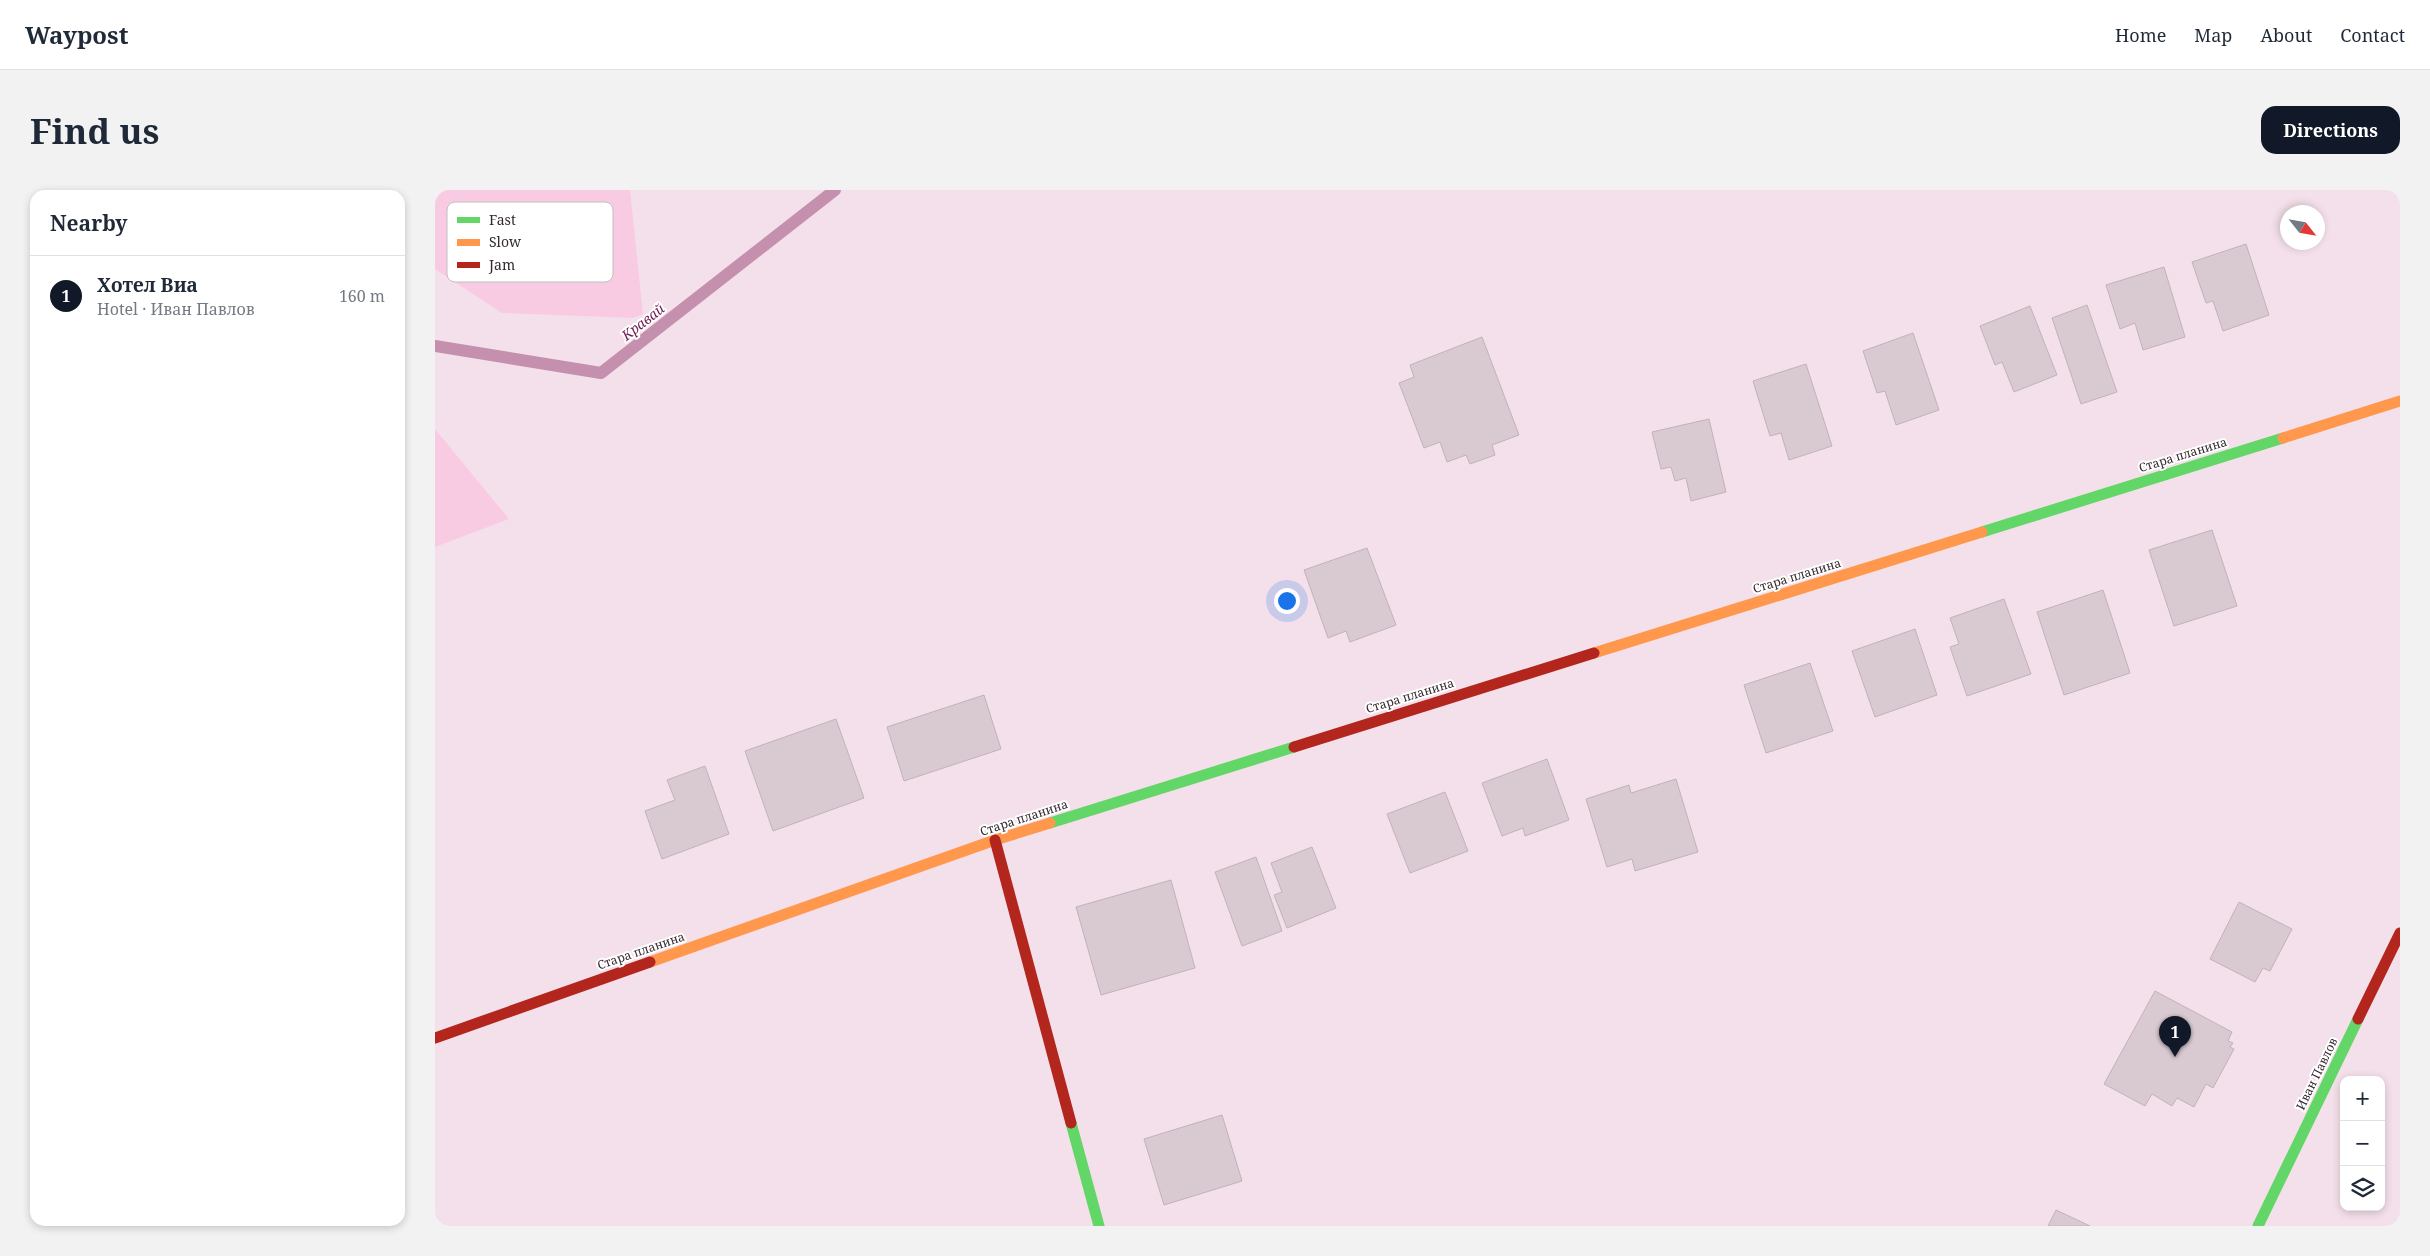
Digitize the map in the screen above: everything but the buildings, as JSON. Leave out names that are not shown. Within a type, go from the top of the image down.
[{"type":"street","name":"Стара планина","points":[[435,1038],[995,840],[2400,401]]},
{"type":"street","points":[[995,840],[1099,1226]]},
{"type":"street","name":"Иван Павлов","points":[[2258,1226],[2400,933]]},
{"type":"shaded area","points":[[435,190],[630,190],[643,314],[633,318],[502,313],[455,282],[613,282],[613,202],[447,202],[447,277],[435,269]]},
{"type":"shaded area","points":[[435,429],[509,519],[435,547]]},
{"type":"waterway","name":"Кравай","points":[[435,346],[601,373],[835,190]]},
{"type":"traffic: fast","points":[[1982,532],[2283,438]]},
{"type":"traffic: fast","points":[[1050,823],[1294,747]]},
{"type":"traffic: fast","points":[[2258,1226],[2358,1019]]},
{"type":"traffic: fast","points":[[1071,1123],[1099,1226]]},
{"type":"traffic: slow","points":[[2283,438],[2400,401]]},
{"type":"traffic: slow","points":[[1594,653],[1982,532]]},
{"type":"traffic: slow","points":[[650,962],[995,840],[1050,823]]},
{"type":"traffic: jam","points":[[1294,747],[1594,653]]},
{"type":"traffic: jam","points":[[995,840],[1071,1123]]},
{"type":"traffic: jam","points":[[2358,1019],[2400,933]]},
{"type":"traffic: jam","points":[[435,1038],[650,962]]},
{"type":"place","name":"Хотел Виа","points":[[2175,1057]]}]
